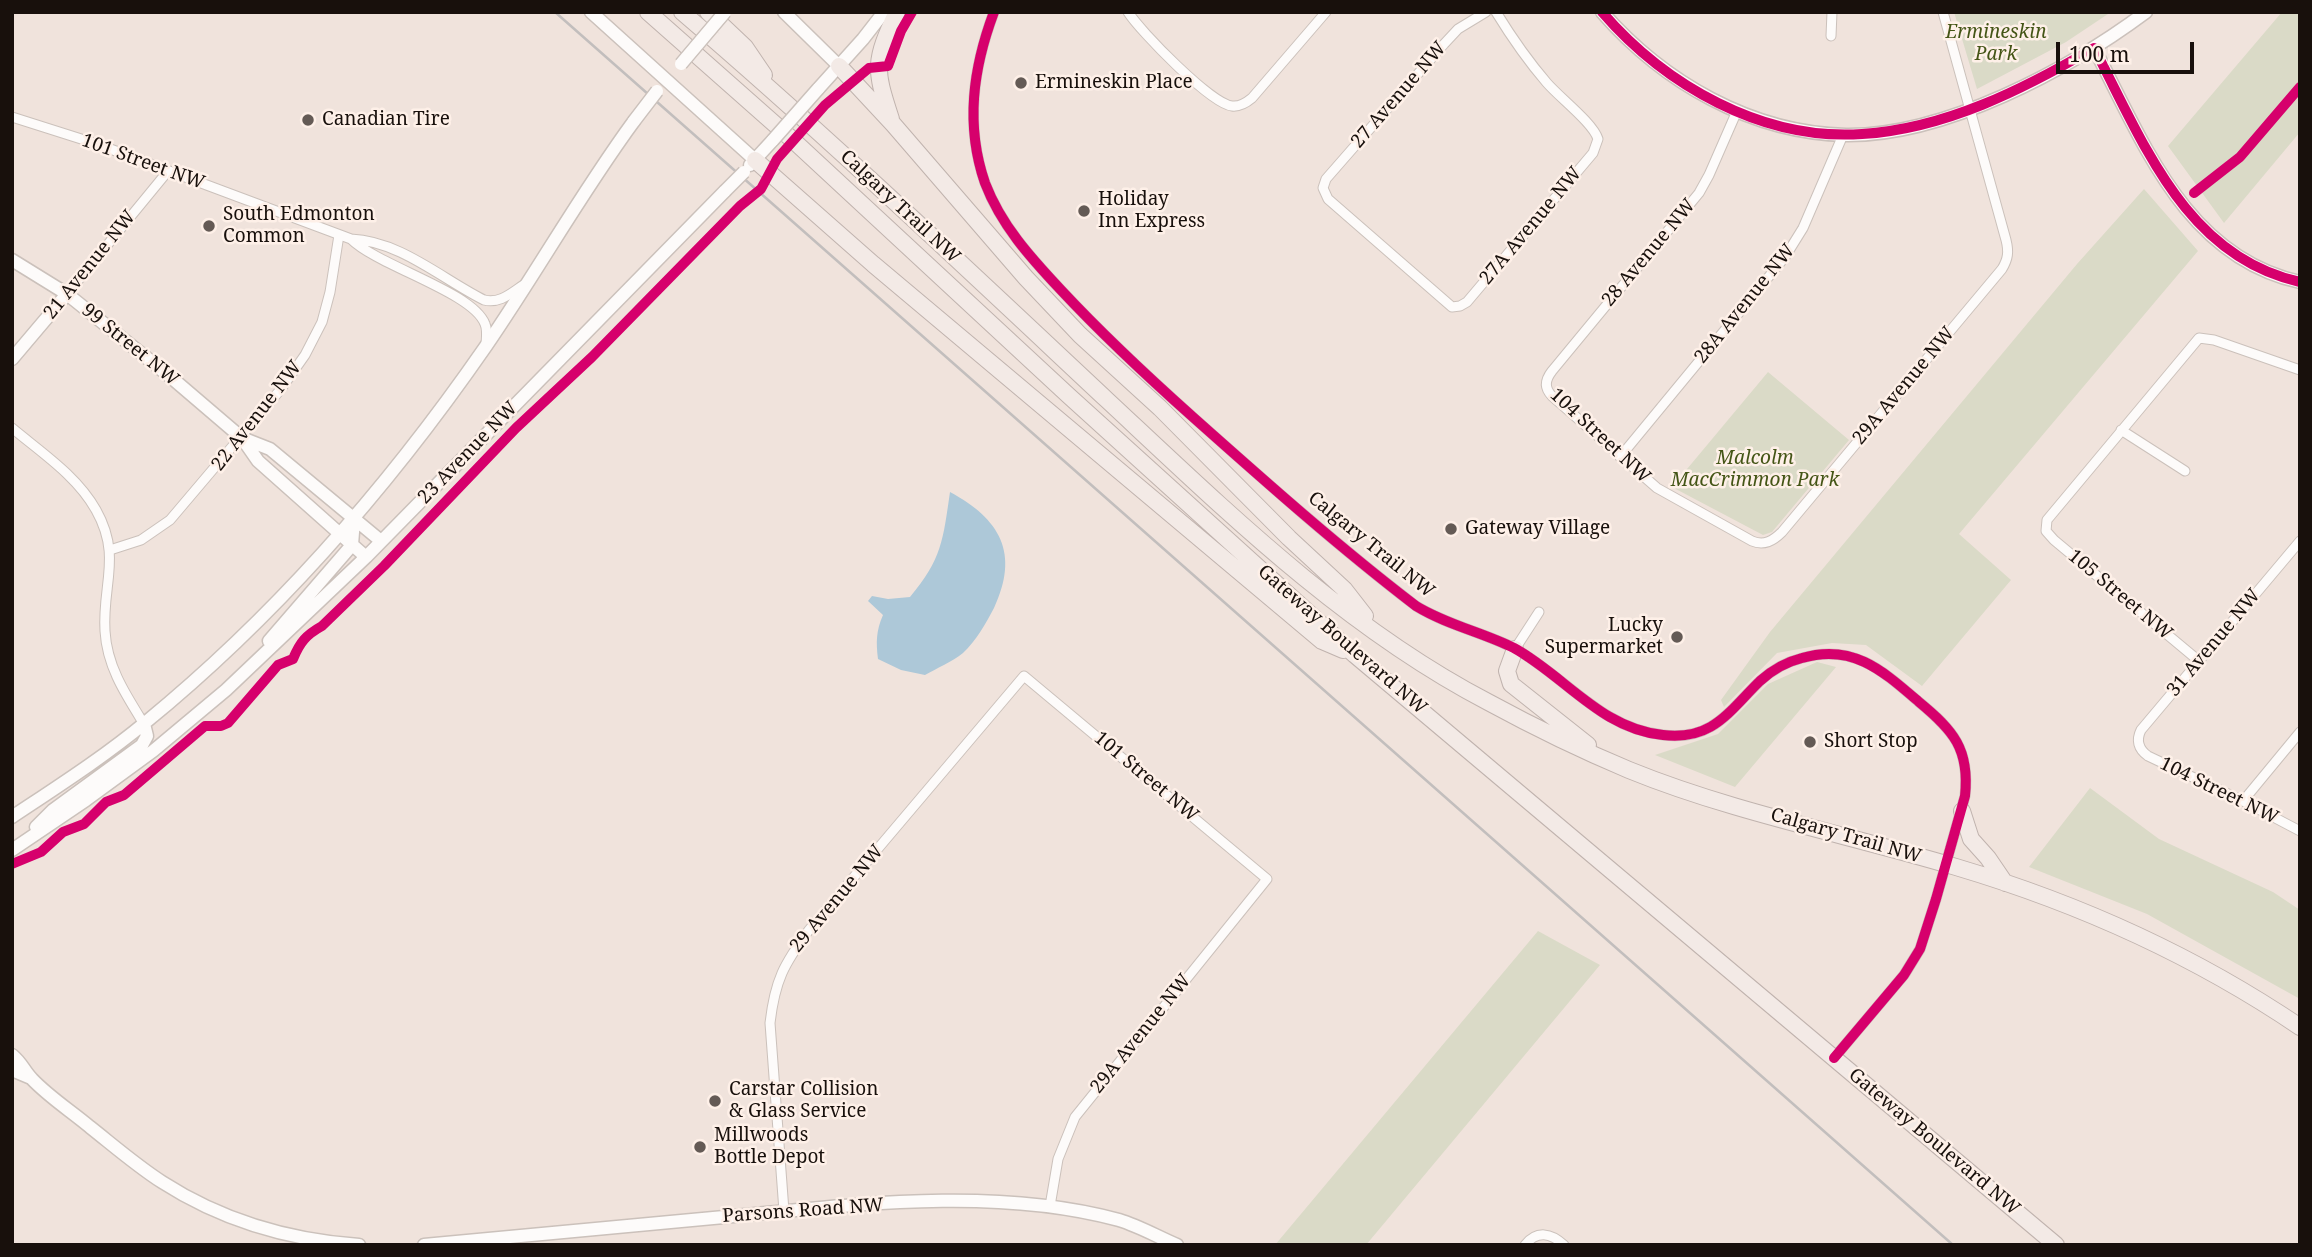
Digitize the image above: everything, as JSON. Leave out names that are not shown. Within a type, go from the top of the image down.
[{"type":"highway","name":"Gateway Boulevard NW","points":[[648,12],[795,142],[1059,387],[1355,655],[2056,1245]]},
{"type":"highway","name":"Calgary Trail NW","points":[[682,12],[778,94],[1272,551],[1379,635],[1465,690],[1566,742],[1659,781],[1725,803],[1946,864],[2092,914],[2154,943],[2246,993],[2300,1027]]},
{"type":"highway","points":[[708,12],[745,47],[778,94]]},
{"type":"highway","points":[[893,124],[880,86],[877,67],[882,46],[897,12]]},
{"type":"highway","points":[[839,66],[1035,288],[1080,335],[1160,408],[1289,538],[1344,589],[1379,635]]},
{"type":"highway","points":[[749,166],[873,264],[1322,641],[1355,655]]},
{"type":"highway","points":[[1515,649],[1507,671],[1511,684],[1606,760]]},
{"type":"highway","points":[[1962,811],[1972,839],[2005,883]]},
{"type":"main road","points":[[591,12],[667,80],[749,166]]},
{"type":"main road","points":[[12,817],[144,724],[246,635],[355,519],[486,346],[612,151],[657,91],[725,12]]},
{"type":"main road","points":[[784,12],[839,66]]},
{"type":"main road","name":"23 Avenue NW","points":[[14,848],[142,759],[226,690],[366,557],[749,166],[884,12]]},
{"type":"main road","points":[[1602,12],[1633,45],[1670,75],[1704,96],[1737,111],[1787,127],[1843,135],[1903,128],[1969,109],[2031,82],[2094,48],[2146,12]]},
{"type":"main road","points":[[2094,48],[2164,178],[2198,224],[2216,241],[2250,264],[2300,282]]},
{"type":"main road","name":"99 Street NW","points":[[12,260],[67,294],[242,438],[258,461],[366,557]]},
{"type":"main road","name":"21 Avenue NW","points":[[12,359],[67,294]]},
{"type":"main road","name":"99 Street NW","points":[[242,438],[270,449],[382,541]]},
{"type":"main road","points":[[226,690],[352,545],[355,519]]},
{"type":"main road","points":[[14,848],[53,810],[142,745],[147,736],[144,724]]},
{"type":"main road","points":[[12,1055],[23,1063],[31,1078]]},
{"type":"main road","points":[[12,1070],[31,1078],[138,1165],[181,1193],[243,1221],[277,1232],[319,1243],[359,1245]]},
{"type":"main road","name":"Parsons Road NW","points":[[424,1245],[496,1241],[784,1211],[935,1201],[1049,1206],[1120,1221],[1177,1245]]},
{"type":"street","name":"Calgary Trail NW","points":[[994,12],[982,47],[973,106],[974,137],[982,173],[995,205],[1027,253],[1077,308],[1280,494],[1426,612],[1515,649],[1597,710],[1644,731],[1674,736],[1700,732],[1725,718],[1762,679],[1786,663],[1810,655],[1847,655],[1866,661],[1936,715],[1953,734],[1962,753],[1966,786],[1962,811],[1946,864]]},
{"type":"street","points":[[1128,12],[1142,32],[1216,99],[1234,106],[1251,98],[1326,12]]},
{"type":"street","name":"27 Avenue NW","points":[[1456,307],[1446,304],[1328,199],[1323,188],[1326,179],[1444,44],[1458,29],[1486,12]]},
{"type":"street","name":"27A Avenue NW","points":[[1456,307],[1467,302],[1476,292],[1593,153],[1598,139],[1592,128],[1529,62],[1496,12]]},
{"type":"street","points":[[1831,36],[1832,12]]},
{"type":"street","points":[[1943,12],[1969,109]]},
{"type":"street","name":"29A Avenue NW","points":[[1766,543],[1773,541],[1782,532],[2002,269],[2008,255],[1969,109]]},
{"type":"street","name":"28 Avenue NW","points":[[1546,385],[1552,371],[1699,193],[1737,111]]},
{"type":"street","name":"101 Street NW","points":[[12,117],[97,144],[339,235],[365,240],[405,256],[489,302],[500,300],[530,281]]},
{"type":"street","name":"28A Avenue NW","points":[[1620,457],[1785,257],[1803,228],[1843,135]]},
{"type":"street","name":"21 Avenue NW","points":[[67,294],[168,171]]},
{"type":"street","name":"22 Avenue NW","points":[[110,550],[141,540],[170,520],[281,389],[317,333],[328,302],[339,235]]},
{"type":"street","name":"101 Street NW","points":[[351,239],[361,250],[435,285],[476,311],[486,325],[486,346]]},
{"type":"street","points":[[2185,471],[2121,430],[2193,343],[2202,337],[2300,370]]},
{"type":"street","name":"104 Street NW","points":[[1546,385],[1552,396],[1657,488],[1752,541],[1766,543]]},
{"type":"street","points":[[12,428],[82,490],[100,518],[110,550],[105,618],[106,646],[120,686],[144,724]]},
{"type":"street","name":"105 Street NW","points":[[2121,430],[2054,509],[2045,525],[2054,540],[2199,661]]},
{"type":"street","name":"31 Avenue NW","points":[[2140,749],[2138,739],[2141,730],[2300,541]]},
{"type":"street","points":[[1515,649],[1539,612]]},
{"type":"street","name":"101 Street NW","points":[[1024,676],[1267,878]]},
{"type":"street","name":"29 Avenue NW","points":[[784,1211],[771,1023],[772,1005],[780,973],[809,930],[1024,676]]},
{"type":"street","points":[[2243,801],[2300,732]]},
{"type":"street","name":"104 Street NW","points":[[2140,749],[2148,756],[2300,831]]},
{"type":"street","points":[[1834,1058],[1908,970],[1926,935],[1946,864]]},
{"type":"street","name":"29A Avenue NW","points":[[1049,1206],[1057,1164],[1075,1117],[1267,878]]},
{"type":"street","points":[[1525,1245],[1535,1236],[1545,1234],[1564,1245]]},
{"type":"green space","name":"Ermineskin Park","points":[[1954,12],[2111,12],[2066,42],[1977,89]]},
{"type":"green space","points":[[2282,12],[2300,12],[2300,132],[2224,223],[2168,146]]},
{"type":"green space","points":[[2144,189],[2198,251],[1959,534],[2011,580],[1922,686],[1866,645],[1832,643],[1777,653],[1724,707],[1721,700],[1770,632],[2077,264]]},
{"type":"green space","name":"Malcolm MacCrimmon Park","points":[[1768,372],[1849,440],[1772,532],[1763,535],[1672,487]]},
{"type":"green space","points":[[1817,662],[1836,667],[1735,787],[1655,755],[1718,734],[1768,684]]},
{"type":"green space","points":[[2090,788],[2159,839],[2273,892],[2300,910],[2300,999],[2147,914],[2029,867]]},
{"type":"green space","points":[[1538,931],[1600,965],[1366,1245],[1275,1245]]},
{"type":"water","points":[[950,492],[967,502],[993,526],[1005,554],[1005,570],[1002,588],[994,608],[972,643],[959,656],[925,675],[901,670],[878,659],[877,637],[883,615],[868,601],[872,596],[888,599],[910,597],[921,584],[939,548]]},
{"type":"railway","points":[[555,12],[1953,1245]]},
{"type":"cycle path","points":[[12,864],[41,852],[63,832],[84,824],[106,802],[124,795],[205,726],[228,723],[278,665],[293,659],[301,643],[384,566],[516,428],[592,357],[740,206],[761,189],[777,159],[825,105],[869,68],[888,66],[901,31],[912,12]]},
{"type":"cycle path","points":[[994,12],[977,75],[974,97],[975,140],[985,183],[1008,227],[1049,278],[1143,371],[1304,514],[1416,606],[1514,648],[1602,712],[1641,731],[1680,736],[1695,733],[1719,722],[1769,673],[1802,658],[1837,654],[1852,657],[1880,671],[1931,712],[1950,732],[1957,742],[1965,765],[1965,796],[1920,949],[1904,975],[1834,1058]]},
{"type":"cycle path","points":[[1602,12],[1655,63],[1718,103],[1752,118],[1825,134],[1893,131],[1953,115],[2012,92],[2094,48],[2150,156],[2197,221],[2226,248],[2260,269],[2300,282]]},
{"type":"cycle path","points":[[2194,193],[2240,157],[2300,87]]},
{"type":"place","name":"Ermineskin Place","points":[[1021,83]]},
{"type":"place","name":"Canadian Tire","points":[[308,120]]},
{"type":"place","name":"Holiday Inn Express","points":[[1084,211]]},
{"type":"place","name":"South Edmonton Common","points":[[209,226]]},
{"type":"place","name":"Gateway Village","points":[[1451,529]]},
{"type":"place","name":"Lucky Supermarket","points":[[1677,637]]},
{"type":"place","name":"Short Stop","points":[[1810,742]]},
{"type":"place","name":"Carstar Collision & Glass Service","points":[[715,1101]]},
{"type":"place","name":"Millwoods Bottle Depot","points":[[700,1147]]}]
